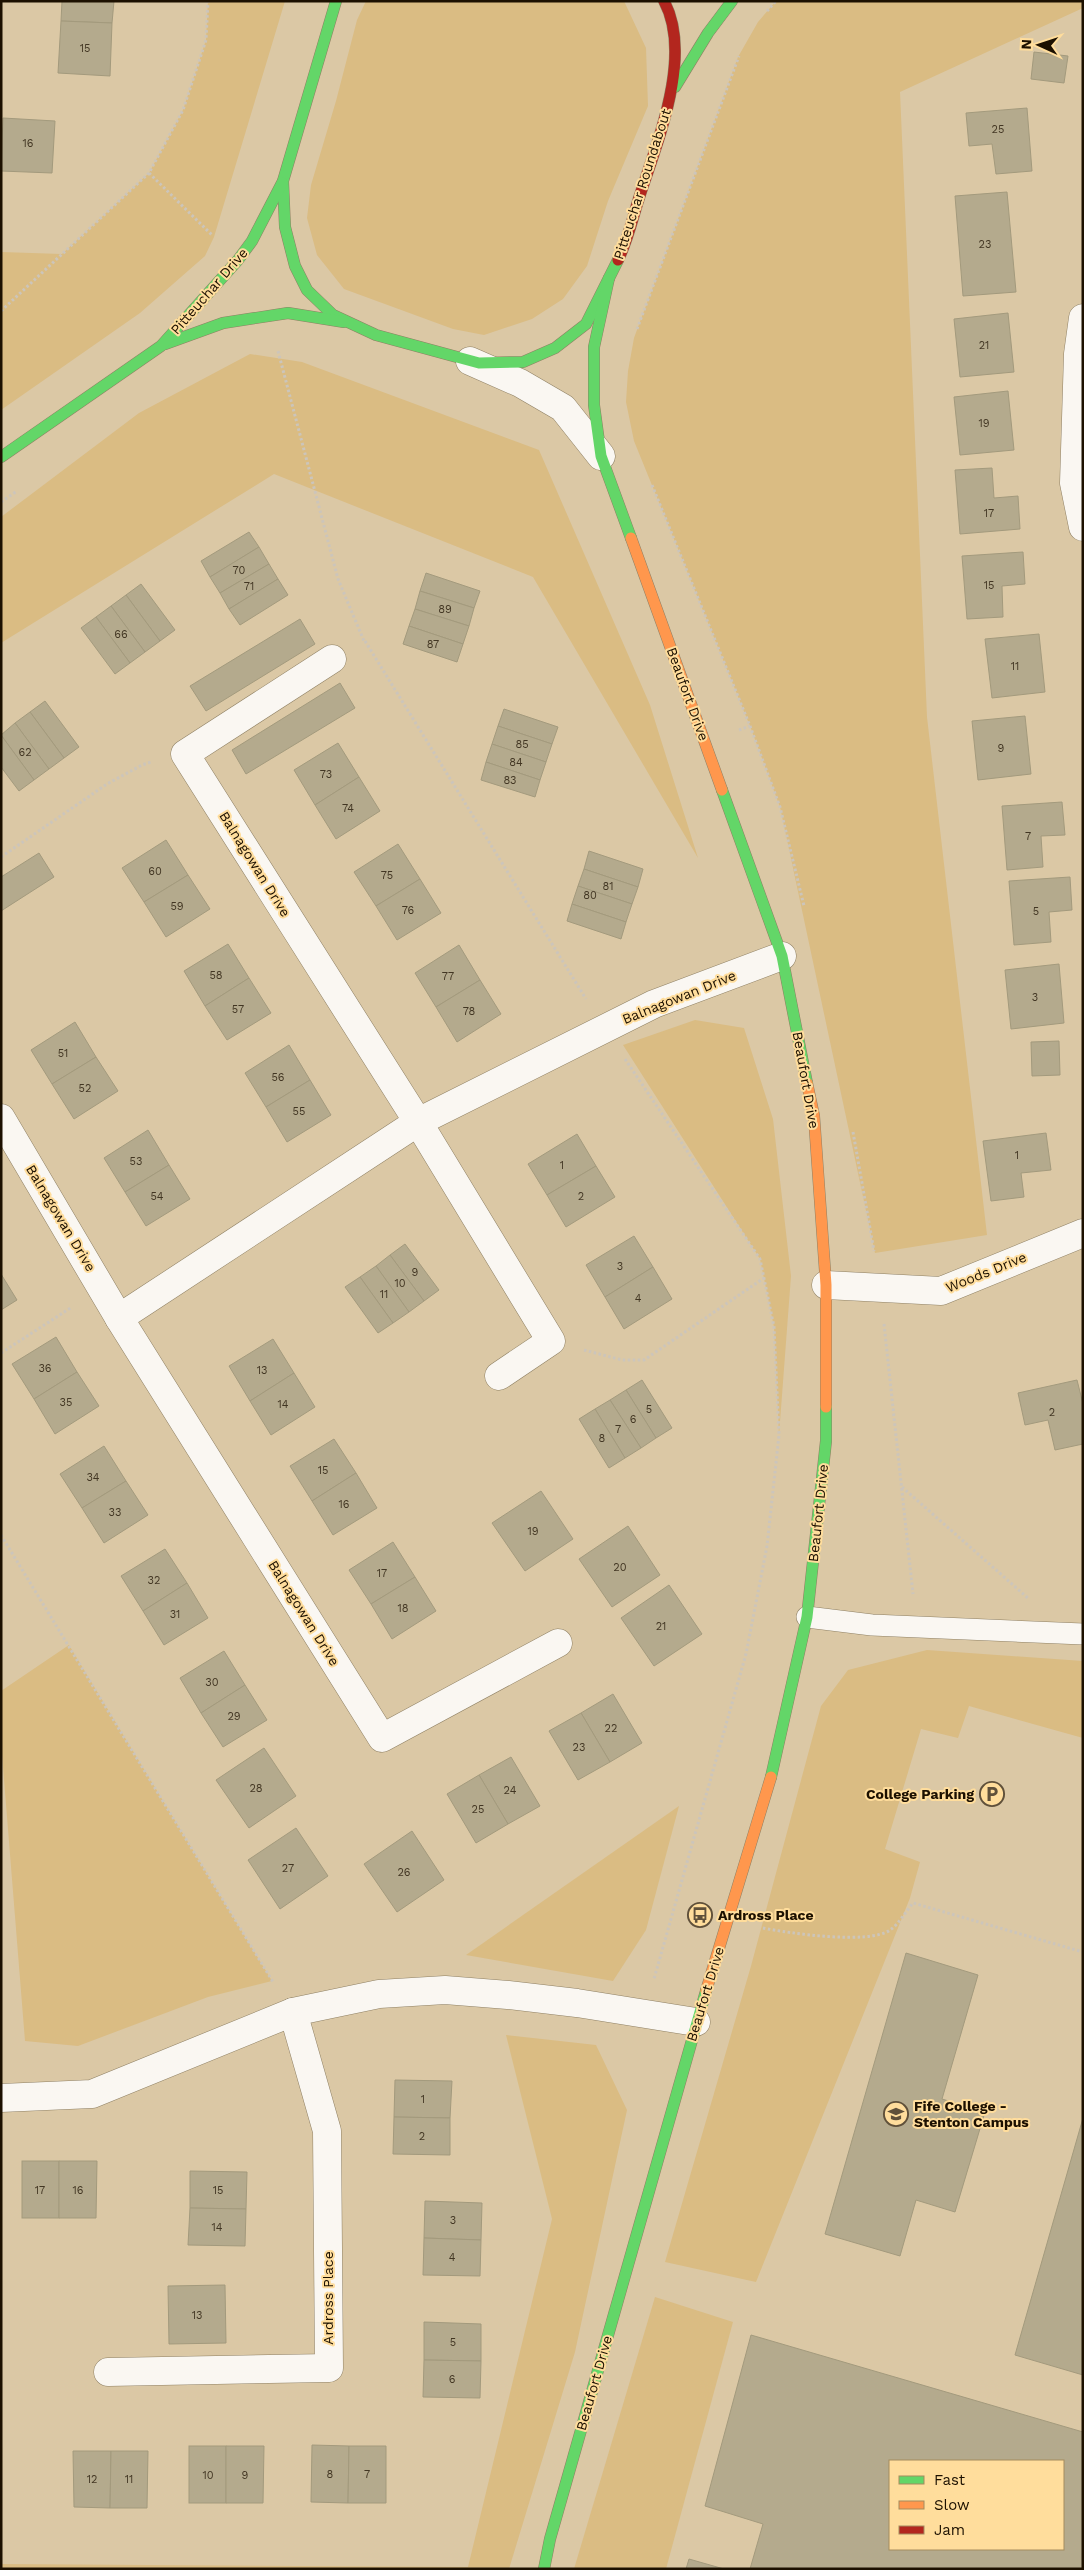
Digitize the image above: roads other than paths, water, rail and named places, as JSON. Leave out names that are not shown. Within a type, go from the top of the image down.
[{"type":"street","name":"Pitteuchar Roundabout","points":[[336,1],[283,181],[285,227],[295,266],[307,290],[333,315],[376,334],[479,362],[523,362],[555,348],[586,324],[620,257],[668,110],[675,62],[671,14],[664,1]]},
{"type":"street","points":[[670,95],[708,33],[732,1]]},
{"type":"street","name":"Pitteuchar Drive","points":[[1,457],[161,346],[238,260],[252,241],[283,181]]},
{"type":"street","name":"Beaufort Drive","points":[[544,2569],[550,2539],[696,2022],[766,1799],[807,1617],[826,1441],[826,1285],[814,1116],[782,956],[601,456],[594,404],[594,347],[609,278]]},
{"type":"street","name":"Pitteuchar Drive","points":[[161,346],[223,324],[288,313],[352,323]]},
{"type":"street","points":[[1083,318],[1078,354],[1078,482],[1083,527]]},
{"type":"street","name":"Beaufort Drive","points":[[467,360],[520,383],[562,408],[601,456]]},
{"type":"street","name":"Balnagowan Drive","points":[[332,659],[185,754],[418,1122],[551,1341],[499,1376]]},
{"type":"street","name":"Balnagowan Drive","points":[[120,1318],[418,1122],[654,1004],[782,956]]},
{"type":"street","name":"Balnagowan Drive","points":[[1,1118],[120,1318],[382,1738],[558,1643]]},
{"type":"street","name":"Woods Drive","points":[[826,1285],[941,1291],[1083,1233]]},
{"type":"street","points":[[1,2098],[92,2094],[293,2012],[378,1994],[445,1990],[577,2003],[696,2022]]},
{"type":"street","name":"Ardross Place","points":[[108,2372],[329,2368],[327,2131],[293,2012]]},
{"type":"lane","points":[[807,1617],[872,1625],[1076,1634]]},
{"type":"place","name":"College Parking","points":[[992,1794]]},
{"type":"place","name":"Ardross Place","points":[[700,1915]]},
{"type":"place","name":"Fife College - Stenton Campus","points":[[896,2114]]}]
